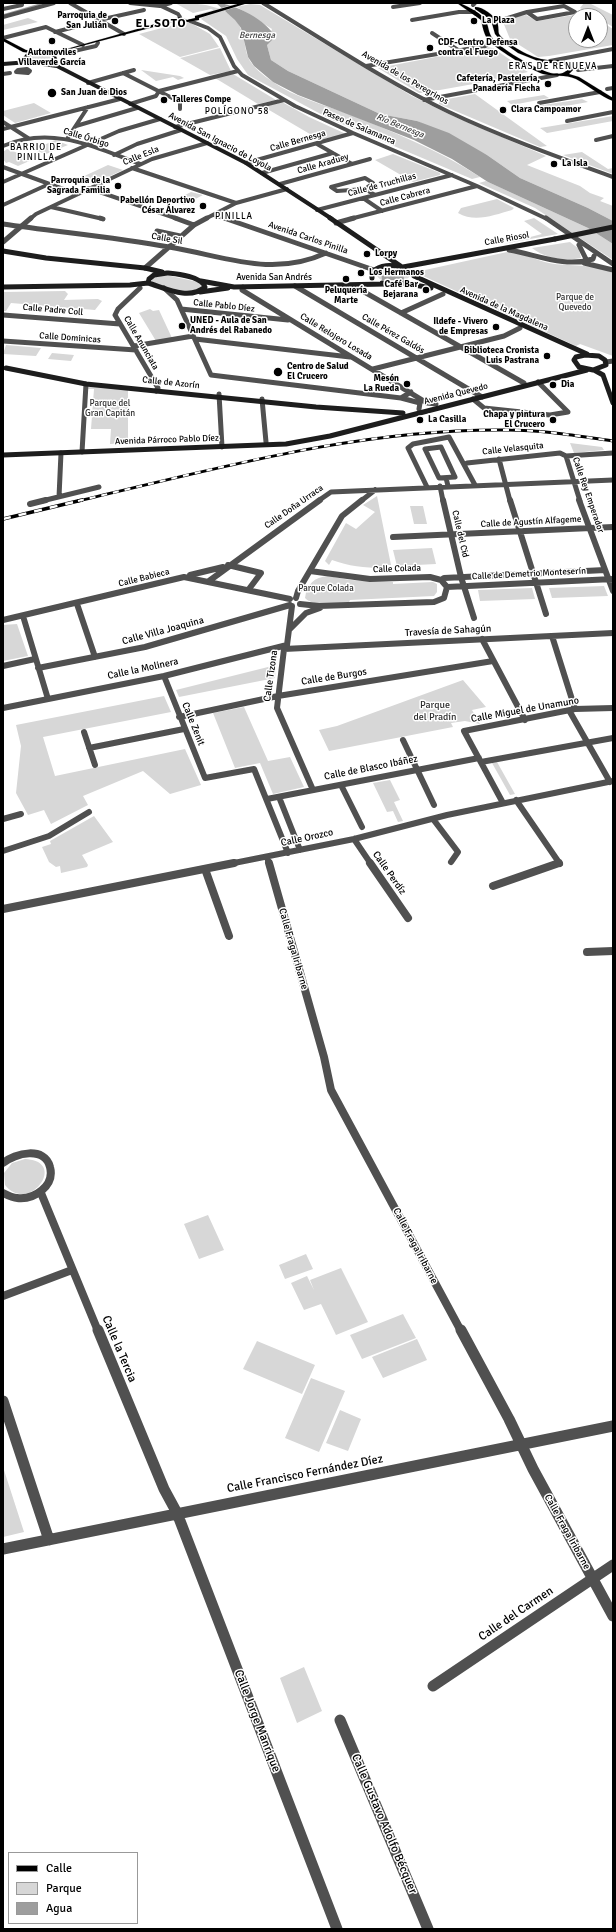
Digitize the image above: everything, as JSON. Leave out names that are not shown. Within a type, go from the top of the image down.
[{"type":"main road","points":[[48,53],[99,42],[178,21],[188,21],[239,3]]},
{"type":"main road","points":[[214,11],[245,3]]},
{"type":"main road","points":[[459,3],[483,19],[487,34],[492,41],[535,69],[556,75],[575,69]]},
{"type":"main road","points":[[473,4],[495,22],[497,34],[505,42],[528,57],[569,64],[585,75]]},
{"type":"main road","points":[[43,64],[56,57],[99,42],[181,16],[196,18]]},
{"type":"main road","points":[[181,16],[188,21]]},
{"type":"main road","points":[[3,39],[26,54]]},
{"type":"main road","points":[[17,62],[26,54],[40,52],[48,53],[56,57]]},
{"type":"main road","points":[[26,54],[24,59],[29,62]]},
{"type":"main road","points":[[3,64],[29,62],[57,66],[56,57]]},
{"type":"main road","points":[[535,69],[537,63],[548,61]]},
{"type":"main road","name":"Avenida San Ignacio de Loyola","points":[[57,66],[246,163],[288,189],[402,267]]},
{"type":"main road","points":[[563,74],[577,78],[613,100]]},
{"type":"main road","points":[[602,86],[613,92]]},
{"type":"main road","name":"Calle Riosol","points":[[402,267],[556,240],[613,228]]},
{"type":"main road","name":"Calle Riosol","points":[[404,283],[411,280],[414,274],[423,267],[556,240]]},
{"type":"main road","points":[[3,251],[46,258],[138,267],[171,274]]},
{"type":"main road","points":[[386,266],[387,258]]},
{"type":"main road","points":[[386,284],[372,278],[371,275],[374,270],[386,266],[402,267]]},
{"type":"main road","points":[[138,267],[149,272],[149,280]]},
{"type":"main road","name":"Avenida de la Magdalena","points":[[402,267],[414,274],[587,354],[600,357],[604,364]]},
{"type":"main road","points":[[3,289],[130,285],[149,280],[159,274],[171,274]]},
{"type":"main road","name":"Avenida San Andrés","points":[[171,274],[234,287],[404,283]]},
{"type":"main road","name":"Avenida San Andrés","points":[[352,285],[361,284],[372,278]]},
{"type":"main road","points":[[149,280],[158,287]]},
{"type":"main road","points":[[193,293],[202,291],[205,285],[203,282],[196,280]]},
{"type":"main road","name":"Avenida de la Magdalena","points":[[404,283],[428,287],[573,352],[576,357]]},
{"type":"main road","points":[[3,289],[158,287],[193,293],[234,287]]},
{"type":"main road","points":[[587,354],[576,357],[574,362],[577,366],[587,370],[594,370],[603,375],[613,403]]},
{"type":"main road","points":[[3,362],[6,367]]},
{"type":"main road","points":[[594,370],[604,364],[613,390]]},
{"type":"main road","name":"Avenida Quevedo","points":[[422,408],[473,399],[572,369],[577,366]]},
{"type":"main road","name":"Calle de Azorín","points":[[6,367],[86,381],[157,390]]},
{"type":"main road","name":"Calle de Azorín","points":[[6,367],[86,384],[262,400],[316,407],[362,409],[402,415]]},
{"type":"main road","name":"Avenida Quevedo","points":[[329,434],[402,415],[436,404],[480,396],[587,370]]},
{"type":"main road","name":"Calle de Azorín","points":[[362,409],[378,416]]},
{"type":"main road","name":"Avenida Quevedo","points":[[329,434],[378,416],[402,415]]},
{"type":"main road","name":"Avenida Párroco Pablo Díez","points":[[222,445],[300,439],[329,434]]},
{"type":"main road","name":"Avenida Párroco Pablo Díez","points":[[3,452],[286,444],[329,434]]},
{"type":"main road","name":"Avenida Párroco Pablo Díez","points":[[3,455],[61,453],[82,450]]},
{"type":"street","points":[[3,9],[22,5],[22,3]]},
{"type":"street","points":[[3,17],[54,3]]},
{"type":"street","points":[[70,3],[124,34]]},
{"type":"street","points":[[130,3],[151,4],[165,7],[181,16]]},
{"type":"street","name":"Avenida de los Peregrinos","points":[[263,3],[424,100],[469,121],[547,153],[613,177]]},
{"type":"street","points":[[393,7],[420,3]]},
{"type":"street","points":[[160,6],[170,4],[181,16]]},
{"type":"street","points":[[495,22],[506,16],[527,12],[564,6],[575,12],[537,19],[527,12]]},
{"type":"street","points":[[412,20],[459,12],[465,10],[466,7]]},
{"type":"street","points":[[99,20],[144,10]]},
{"type":"street","points":[[459,12],[474,12]]},
{"type":"street","points":[[487,14],[506,16]]},
{"type":"street","name":"Paseo de Salamanca","points":[[196,18],[220,37],[238,71],[246,78],[284,100],[354,133],[478,186],[537,215],[567,232],[613,268]]},
{"type":"street","points":[[3,39],[46,27],[84,45]]},
{"type":"street","points":[[55,32],[75,27]]},
{"type":"street","points":[[432,33],[458,50]]},
{"type":"street","points":[[485,46],[492,41]]},
{"type":"street","points":[[366,66],[485,46],[503,48]]},
{"type":"street","points":[[548,61],[613,49]]},
{"type":"street","points":[[569,64],[574,59],[613,52]]},
{"type":"street","points":[[575,69],[593,69],[613,66]]},
{"type":"street","points":[[418,96],[528,77],[534,75],[535,69]]},
{"type":"street","points":[[585,75],[593,69]]},
{"type":"street","points":[[88,82],[134,70]]},
{"type":"street","points":[[130,104],[156,96],[159,91],[196,80],[238,71]]},
{"type":"street","points":[[3,74],[16,72]]},
{"type":"street","points":[[123,73],[180,102],[180,109]]},
{"type":"street","points":[[424,100],[556,75]]},
{"type":"street","points":[[607,89],[613,88]]},
{"type":"street","points":[[539,103],[600,92]]},
{"type":"street","points":[[3,129],[120,99]]},
{"type":"street","points":[[175,127],[284,100]]},
{"type":"street","points":[[67,139],[88,107]]},
{"type":"street","points":[[76,126],[137,108]]},
{"type":"street","points":[[567,121],[613,112]]},
{"type":"street","points":[[3,182],[119,131],[160,119]]},
{"type":"street","points":[[3,122],[28,138]]},
{"type":"street","points":[[114,155],[137,144],[182,130]]},
{"type":"street","name":"Calle Bernesga","points":[[246,163],[354,133]]},
{"type":"street","points":[[596,140],[613,136]]},
{"type":"street","name":"Calle Órbigo","points":[[3,146],[28,138],[50,137],[67,139],[140,164]]},
{"type":"street","name":"Calle Esla","points":[[3,242],[36,214],[88,188],[152,159],[205,142]]},
{"type":"street","points":[[315,144],[352,164]]},
{"type":"street","points":[[262,173],[333,153]]},
{"type":"street","name":"Calle Araduey","points":[[280,184],[370,159]]},
{"type":"street","points":[[3,167],[77,194]]},
{"type":"street","points":[[132,168],[236,203]]},
{"type":"street","name":"Calle de Truchillas","points":[[317,210],[452,175]]},
{"type":"street","points":[[365,189],[373,183],[363,178],[331,188],[337,191],[365,189],[375,195]]},
{"type":"street","points":[[3,205],[49,184]]},
{"type":"street","name":"Calle Cabrera","points":[[336,223],[478,186]]},
{"type":"street","points":[[88,188],[194,225]]},
{"type":"street","points":[[145,268],[194,225],[236,203],[288,189]]},
{"type":"street","points":[[362,198],[382,211]]},
{"type":"street","points":[[52,207],[103,219]]},
{"type":"street","name":"Avenida Carlos Pinilla","points":[[214,215],[374,270]]},
{"type":"street","name":"Paseo de Salamanca","points":[[537,215],[595,258],[613,268]]},
{"type":"street","name":"Calle Sil","points":[[3,224],[169,247],[253,265],[303,262],[326,253]]},
{"type":"street","points":[[157,231],[180,236]]},
{"type":"street","points":[[579,245],[586,256],[582,261]]},
{"type":"street","points":[[532,246],[530,249],[532,255]]},
{"type":"street","name":"Paseo de Salamanca","points":[[586,246],[595,258]]},
{"type":"street","points":[[509,250],[556,262],[582,261],[595,258]]},
{"type":"street","points":[[582,261],[613,268]]},
{"type":"street","points":[[364,285],[359,289],[524,383]]},
{"type":"street","name":"Calle Pérez Galdós","points":[[295,286],[480,396]]},
{"type":"street","name":"Calle Relojero Losada","points":[[243,287],[242,290],[411,392],[422,408]]},
{"type":"street","name":"Calle Anunciata","points":[[140,288],[116,313],[120,324],[135,348],[157,390]]},
{"type":"street","points":[[164,288],[177,300],[211,375],[400,398],[416,401],[420,403],[422,408]]},
{"type":"street","points":[[177,300],[193,293]]},
{"type":"street","points":[[401,313],[443,294]]},
{"type":"street","name":"Calle Pablo Díez","points":[[181,309],[290,320]]},
{"type":"street","points":[[103,322],[116,313]]},
{"type":"street","name":"Calle Padre Coll","points":[[3,315],[120,324]]},
{"type":"street","points":[[373,369],[504,336],[520,328]]},
{"type":"street","name":"Calle Dominicas","points":[[3,341],[135,348],[194,337],[352,357]]},
{"type":"street","points":[[604,364],[613,361]]},
{"type":"street","points":[[473,399],[484,408],[550,415],[568,412],[538,382]]},
{"type":"street","points":[[82,450],[86,384]]},
{"type":"street","points":[[400,398],[411,392]]},
{"type":"street","points":[[219,396],[222,445]]},
{"type":"street","points":[[262,400],[266,442]]},
{"type":"street","points":[[427,487],[408,448],[413,444],[449,438],[475,485]]},
{"type":"street","points":[[428,441],[433,448]]},
{"type":"street","points":[[441,447],[455,477],[446,478],[439,478],[425,449],[441,447]]},
{"type":"street","points":[[59,497],[61,453]]},
{"type":"street","name":"Calle Velasquita","points":[[467,463],[563,454],[613,453]]},
{"type":"street","name":"Calle Rey Emperador","points":[[563,454],[606,570],[611,579],[613,591]]},
{"type":"street","points":[[499,460],[505,484],[546,614]]},
{"type":"street","points":[[446,478],[448,486]]},
{"type":"street","name":"Calle Doña Urraca","points":[[208,580],[330,492],[440,486],[613,480]]},
{"type":"street","name":"Calle del Cid","points":[[440,486],[450,535],[463,586],[474,618]]},
{"type":"street","points":[[30,504],[99,488]]},
{"type":"street","name":"Calle Tizona","points":[[313,790],[277,708],[292,602],[342,516],[375,490]]},
{"type":"street","name":"Calle de Agustín Alfageme","points":[[393,537],[613,527]]},
{"type":"street","points":[[228,565],[261,572],[249,589]]},
{"type":"street","name":"Calle Doña Urraca","points":[[184,577],[228,565]]},
{"type":"street","name":"Calle de Demetrio Monteserín","points":[[441,580],[444,578],[606,570]]},
{"type":"street","name":"Calle Colada","points":[[310,571],[370,579],[430,577],[441,580]]},
{"type":"street","name":"Calle Babieca","points":[[3,620],[77,604],[184,577],[208,580],[249,589],[292,602]]},
{"type":"street","name":"Calle de Demetrio Monteserín","points":[[447,587],[611,579]]},
{"type":"street","points":[[292,602],[325,606],[434,602],[444,598],[447,587],[441,580]]},
{"type":"street","name":"Calle Villa Joaquina","points":[[38,668],[144,647],[292,602]]},
{"type":"street","points":[[77,604],[95,657]]},
{"type":"street","points":[[289,630],[306,613],[325,606]]},
{"type":"street","points":[[23,616],[48,699]]},
{"type":"street","name":"Travesía de Sahagún","points":[[286,647],[613,633]]},
{"type":"street","points":[[552,636],[573,711],[588,743],[611,782]]},
{"type":"street","points":[[482,639],[525,720]]},
{"type":"street","name":"Calle la Molinera","points":[[3,708],[164,676],[286,647]]},
{"type":"street","points":[[3,666],[35,659]]},
{"type":"street","name":"Calle de Burgos","points":[[179,717],[278,696],[493,661]]},
{"type":"street","name":"Calle Zenit","points":[[164,676],[179,717],[205,778],[254,769],[267,799]]},
{"type":"street","name":"Calle Miguel de Unamuno","points":[[480,760],[464,731],[573,711],[613,708]]},
{"type":"street","points":[[89,748],[184,729]]},
{"type":"street","points":[[84,732],[95,765]]},
{"type":"street","name":"Calle de Blasco Ibáñez","points":[[267,799],[418,770],[613,738]]},
{"type":"street","points":[[403,740],[434,805]]},
{"type":"street","points":[[480,760],[503,803]]},
{"type":"street","name":"Calle Orozco","points":[[3,909],[354,839],[516,800],[611,782]]},
{"type":"street","points":[[341,784],[362,827]]},
{"type":"street","points":[[279,797],[300,850]]},
{"type":"street","points":[[267,799],[288,852]]},
{"type":"street","points":[[493,886],[560,864],[516,800]]},
{"type":"street","points":[[3,851],[49,836],[89,812]]},
{"type":"street","points":[[3,819],[21,814]]},
{"type":"street","points":[[433,819],[458,852],[451,862]]},
{"type":"street","name":"Calle Perdíz","points":[[354,839],[408,918]]},
{"type":"street","name":"Calle Fraga Iribarne","points":[[267,857],[324,1057],[331,1090],[613,1616]]},
{"type":"street","points":[[205,869],[229,936]]},
{"type":"street","points":[[587,952],[613,951]]},
{"type":"street","points":[[3,1163],[13,1156],[21,1153],[36,1154],[43,1158],[51,1168],[52,1174],[50,1181],[41,1193],[35,1196],[21,1199],[8,1197],[3,1194]]},
{"type":"street","name":"Calle la Tercia","points":[[41,1193],[164,1489],[177,1513]]},
{"type":"street","points":[[3,1296],[72,1270]]},
{"type":"street","points":[[3,1401],[49,1540]]},
{"type":"street","name":"Calle Francisco Fernández Díez","points":[[3,1549],[613,1426]]},
{"type":"street","name":"Calle Jorge Manrique","points":[[177,1513],[337,1929]]},
{"type":"street","name":"Calle del Carmen","points":[[433,1686],[613,1565]]},
{"type":"street","name":"Calle Gustavo Adolfo Bécquer","points":[[340,1720],[428,1929]]},
{"type":"green space","points":[[175,3],[212,6],[229,14],[235,19],[240,27],[247,53],[252,64],[262,74],[281,87],[299,96],[381,127],[448,158],[480,177],[472,179],[330,119],[248,75],[237,59],[226,36],[201,19],[218,12],[211,9],[193,13]]},
{"type":"green space","points":[[584,3],[594,3],[591,4],[599,8],[580,8]]},
{"type":"green space","points":[[250,4],[260,5],[412,96],[451,115],[546,156],[527,165],[580,186],[590,193],[604,198],[600,201],[613,206],[613,221],[588,208],[520,178],[487,155],[417,121],[380,114],[288,71],[271,60],[267,45],[272,29],[237,7]]},
{"type":"green space","points":[[608,12],[613,15],[613,27],[608,24]]},
{"type":"green space","points":[[526,15],[537,21],[568,16],[568,48],[596,48],[538,57],[510,39],[503,22],[506,18]]},
{"type":"green space","points":[[28,18],[38,22],[3,30],[3,25]]},
{"type":"green space","points":[[189,22],[210,34],[219,47],[180,57],[139,34],[181,23]]},
{"type":"green space","points":[[608,26],[613,29],[613,45],[608,46]]},
{"type":"green space","points":[[488,47],[493,48],[528,72],[479,83],[419,93],[378,68]]},
{"type":"green space","points":[[220,48],[231,71],[210,75],[180,58]]},
{"type":"green space","points":[[37,54],[48,55],[52,58],[41,62],[29,60],[31,56]]},
{"type":"green space","points":[[141,70],[180,76],[184,78],[178,80],[173,77],[156,81]]},
{"type":"green space","points":[[233,74],[276,100],[258,104],[215,78]]},
{"type":"green space","points":[[475,94],[547,146],[540,147],[439,104],[439,101],[442,100]]},
{"type":"green space","points":[[544,95],[549,98],[512,105],[507,101]]},
{"type":"green space","points":[[582,99],[588,102],[544,110],[537,106]]},
{"type":"green space","points":[[282,102],[309,117],[346,134],[320,140],[264,107]]},
{"type":"green space","points":[[34,103],[51,113],[15,123],[3,115],[3,111]]},
{"type":"green space","points":[[613,116],[613,121],[547,133],[540,128]]},
{"type":"green space","points":[[55,140],[68,145],[46,154],[33,150]]},
{"type":"green space","points":[[7,149],[34,159],[18,166],[9,162],[6,163],[3,159],[3,152]]},
{"type":"green space","points":[[582,152],[608,169],[613,168],[613,174],[563,155]]},
{"type":"green space","points":[[393,154],[440,173],[440,175],[413,182],[375,160]]},
{"type":"green space","points":[[108,165],[123,170],[93,184],[78,179]]},
{"type":"green space","points":[[486,181],[588,228],[613,244],[613,260],[535,208],[479,183]]},
{"type":"green space","points":[[191,192],[203,195],[184,205],[173,201]]},
{"type":"green space","points":[[497,199],[514,208],[498,214],[478,218],[464,216],[458,213],[461,208]]},
{"type":"green space","points":[[534,218],[558,234],[503,244],[542,234],[524,221]]},
{"type":"green space","points":[[570,242],[579,249],[581,258],[562,259],[549,257],[532,248]]},
{"type":"green space","name":"Parque de Quevedo","points":[[507,252],[518,253],[549,263],[589,266],[613,273],[613,356],[580,344],[576,346],[421,275],[420,273],[425,270]]},
{"type":"green space","points":[[386,268],[402,269],[410,276],[403,281],[394,283],[384,281],[377,276],[379,271]]},
{"type":"green space","points":[[166,275],[198,282],[202,287],[197,290],[184,291],[170,289],[152,282],[155,277]]},
{"type":"green space","points":[[65,291],[68,294],[64,300],[98,299],[102,301],[95,310],[11,303],[6,311],[3,311],[3,292]]},
{"type":"green space","points":[[150,309],[153,311],[159,310],[172,338],[156,341],[139,313]]},
{"type":"green space","points":[[6,345],[41,348],[36,356],[3,354]]},
{"type":"green space","points":[[52,353],[74,355],[71,361],[48,359]]},
{"type":"green space","name":"Parque del Gran Capitán","points":[[88,386],[128,390],[128,443],[110,444],[111,429],[91,429],[94,389],[87,389]]},
{"type":"green space","points":[[570,443],[602,447],[604,450],[574,453]]},
{"type":"green space","points":[[377,496],[391,565],[382,565],[382,568],[369,568],[332,560],[329,565],[325,561],[346,523],[356,529],[375,512],[363,505]]},
{"type":"green space","points":[[410,506],[423,506],[427,524],[414,524]]},
{"type":"green space","points":[[432,548],[436,564],[397,566],[393,550]]},
{"type":"green space","name":"Parque Colada","points":[[328,576],[350,580],[393,582],[393,584],[433,582],[437,584],[437,592],[434,596],[350,600],[349,602],[326,604],[314,603],[305,598],[307,589],[312,582],[319,578]]},
{"type":"green space","points":[[604,586],[608,596],[552,598],[549,588]]},
{"type":"green space","points":[[532,588],[535,599],[480,601],[478,590]]},
{"type":"green space","points":[[17,624],[28,656],[3,661],[3,625]]},
{"type":"green space","points":[[276,665],[275,678],[179,697],[176,690]]},
{"type":"green space","name":"Parque del Pradín","points":[[463,680],[486,707],[472,710],[480,724],[465,721],[451,723],[453,727],[329,751],[319,730],[337,726]]},
{"type":"green space","points":[[164,696],[171,712],[43,737],[55,776],[185,749],[201,785],[170,794],[143,771],[83,796],[88,805],[51,824],[44,810],[28,815],[16,793],[21,746],[16,725]]},
{"type":"green space","points":[[244,707],[268,761],[290,757],[304,787],[273,794],[260,763],[235,768],[213,713]]},
{"type":"green space","points":[[497,762],[515,794],[510,795],[492,763]]},
{"type":"green space","points":[[390,780],[400,800],[394,802],[403,821],[398,822],[393,811],[387,812],[373,783]]},
{"type":"green space","points":[[94,816],[113,842],[82,855],[88,865],[87,867],[61,873],[60,866],[56,867],[49,862],[42,847],[51,844],[50,841]]},
{"type":"green space","points":[[25,1159],[38,1162],[44,1168],[44,1176],[40,1184],[33,1190],[24,1194],[15,1193],[5,1185],[4,1173],[12,1163]]},
{"type":"green space","points":[[208,1215],[224,1250],[199,1259],[184,1224]]},
{"type":"green space","points":[[306,1254],[313,1269],[285,1279],[279,1265]]},
{"type":"green space","points":[[341,1268],[368,1322],[336,1335],[321,1304],[304,1310],[291,1283],[307,1276],[314,1290],[310,1280]]},
{"type":"green space","points":[[403,1314],[416,1338],[362,1359],[350,1335]]},
{"type":"green space","points":[[417,1339],[427,1360],[383,1378],[372,1357]]},
{"type":"green space","points":[[257,1341],[315,1365],[302,1394],[243,1369]]},
{"type":"green space","points":[[311,1378],[345,1391],[319,1452],[285,1438]]},
{"type":"green space","points":[[340,1410],[361,1419],[348,1451],[326,1443]]},
{"type":"green space","points":[[3,1467],[24,1532],[3,1537]]},
{"type":"green space","points":[[304,1667],[322,1711],[297,1723],[280,1678]]},
{"type":"water","name":"Bernesga","points":[[216,3],[232,6],[250,14],[265,25],[275,37],[267,45],[271,60],[288,71],[380,114],[417,121],[449,133],[487,155],[520,178],[588,208],[613,221],[613,244],[588,228],[488,182],[452,159],[414,140],[298,95],[273,82],[254,66],[248,57],[241,28],[235,20]]},
{"type":"water","points":[[381,270],[403,270],[404,280],[382,280]]},
{"type":"waterway","points":[[3,15],[44,3]]},
{"type":"railway","points":[[78,501],[291,452],[399,436],[453,431],[521,430],[613,441]]},
{"type":"railway","points":[[3,519],[82,500]]},
{"type":"place","name":"Parroquia de San Julián","points":[[115,21]]},
{"type":"place","name":"La Plaza","points":[[474,21]]},
{"type":"place","name":"Automoviles Villaverde García","points":[[52,41]]},
{"type":"place","name":"CDF-Centro Defensa contra el Fuego","points":[[430,48]]},
{"type":"place","name":"Cafetería, Pastelería, Panadería Flecha","points":[[548,84]]},
{"type":"place","name":"San Juan de Dios","points":[[52,93]]},
{"type":"place","name":"Talleres Compe","points":[[164,100]]},
{"type":"place","name":"Clara Campoamor","points":[[503,110]]},
{"type":"place","name":"La Isla","points":[[554,164]]},
{"type":"place","name":"Parroquia de la Sagrada Familia","points":[[118,186]]},
{"type":"place","name":"Pabellón Deportivo César Álvarez","points":[[203,206]]},
{"type":"place","name":"Lorpy","points":[[367,254]]},
{"type":"place","name":"Los Hermanos","points":[[361,273]]},
{"type":"place","name":"Peluquería Marte","points":[[346,279]]},
{"type":"place","name":"Café Bar Bejarana","points":[[426,290]]},
{"type":"place","name":"UNED - Aula de San Andrés del Rabanedo","points":[[182,326]]},
{"type":"place","name":"Ildefe - Vivero de Empresas","points":[[496,327]]},
{"type":"place","name":"Biblioteca Cronista Luis Pastrana","points":[[547,356]]},
{"type":"place","name":"Centro de Salud El Crucero","points":[[278,372]]},
{"type":"place","name":"Mesón La Rueda","points":[[407,384]]},
{"type":"place","name":"Dia","points":[[553,385]]},
{"type":"place","name":"La Casilla","points":[[420,420]]},
{"type":"place","name":"Chapa y pintura El Crucero","points":[[553,420]]},
{"type":"district","name":"EL SOTO","points":[[161,24]]},
{"type":"district","name":"ERAS DE RENUEVA","points":[[553,67]]},
{"type":"district","name":"POLÍGONO 58","points":[[237,112]]},
{"type":"district","name":"BARRIO DE PINILLA","points":[[36,154]]},
{"type":"district","name":"PINILLA","points":[[234,217]]},
{"type":"water label","name":"Río Bernesga","points":[[400,126]]}]
